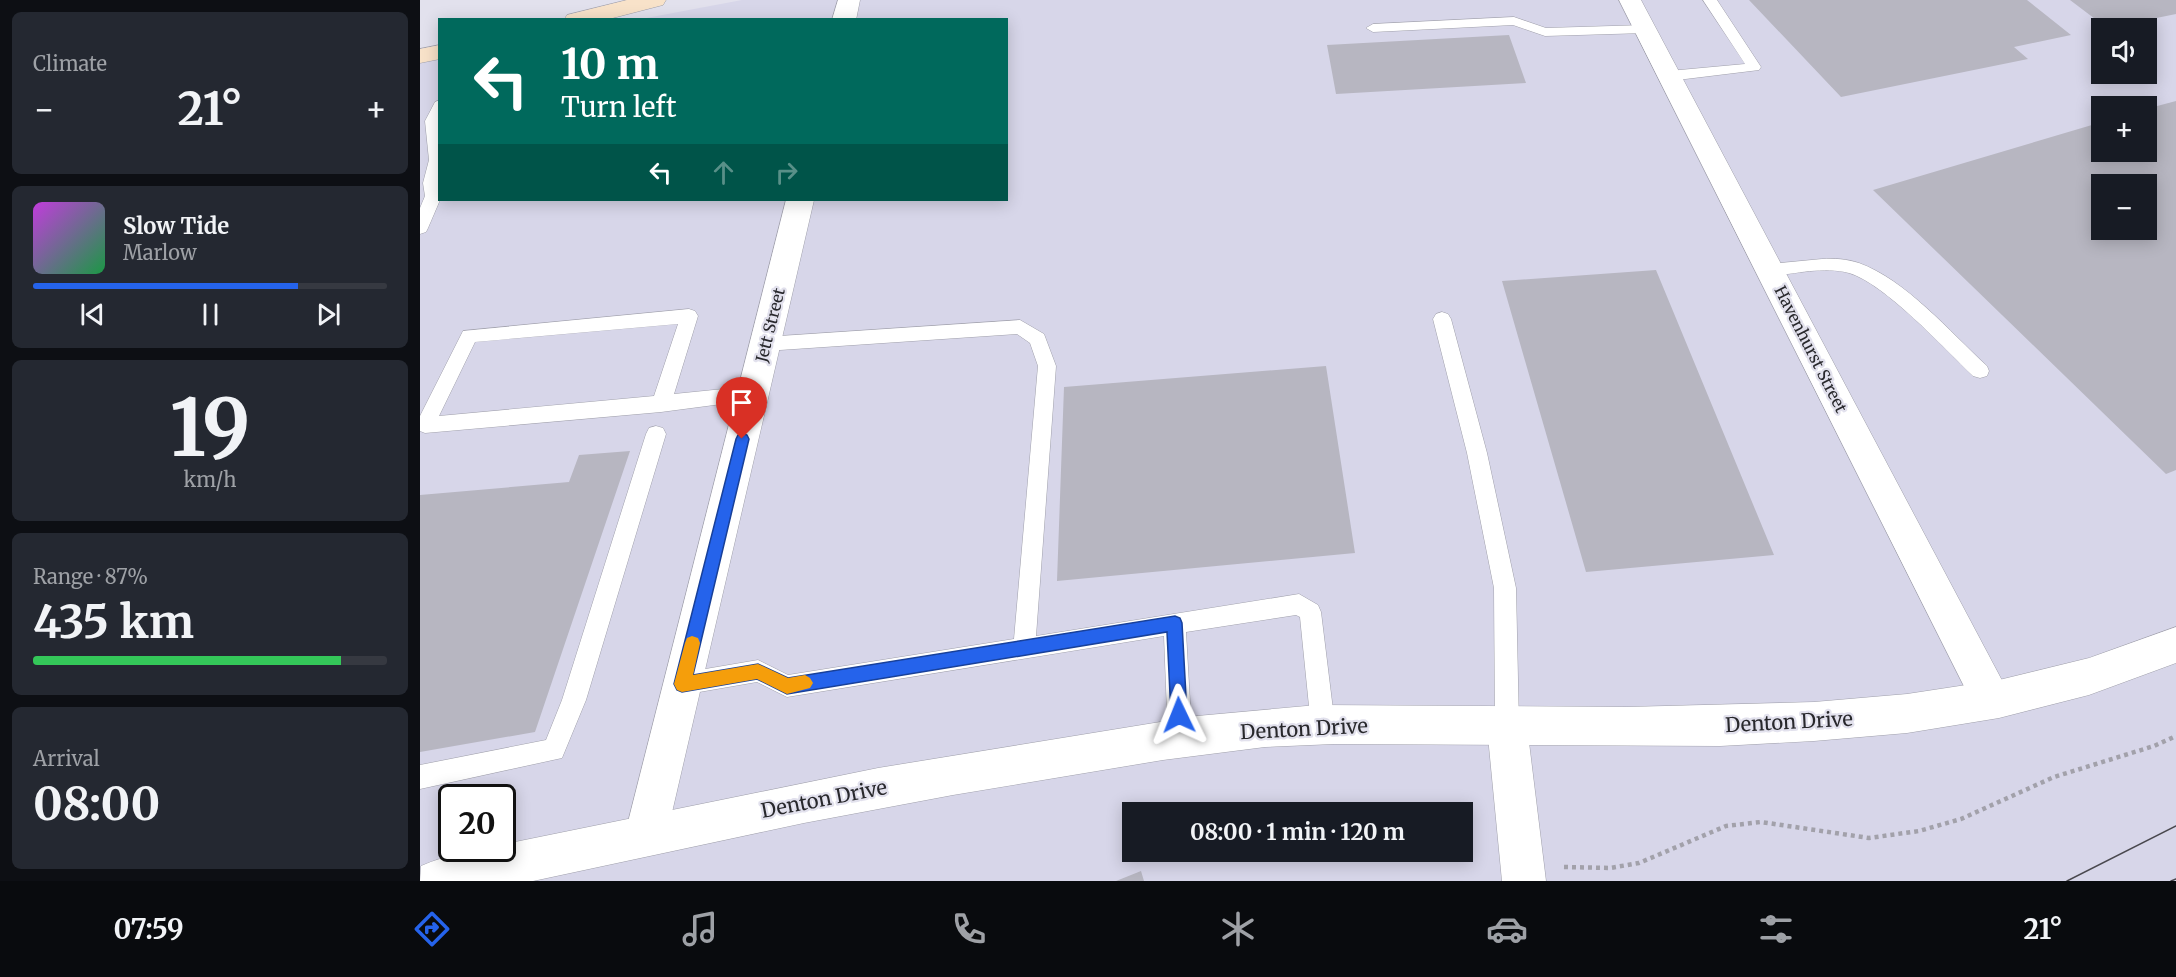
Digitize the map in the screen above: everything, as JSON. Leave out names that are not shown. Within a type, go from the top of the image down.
[{"type":"main road","points":[[583,18],[655,0]]},
{"type":"main road","points":[[420,56],[438,52]]},
{"type":"street","points":[[844,18],[849,0]]},
{"type":"street","name":"Havenhurst Street","points":[[1629,0],[1992,699]]},
{"type":"street","name":"Jett Street","points":[[646,834],[800,201]]},
{"type":"street","name":"Denton Drive","points":[[436,881],[646,834],[938,776],[1180,738],[1301,725],[1671,727],[1800,724],[1897,714],[1992,699],[2078,679],[2133,663],[2176,645]]},
{"type":"street","points":[[1507,726],[1524,874]]},
{"type":"lane","points":[[1669,76],[1754,67],[1710,0]]},
{"type":"lane","points":[[1373,28],[1514,21],[1545,32],[1645,30]]},
{"type":"lane","points":[[420,228],[433,196],[426,177],[437,160],[433,121],[438,110]]},
{"type":"lane","points":[[1770,270],[1834,265],[1853,267],[1870,275],[1911,308],[1980,371]]},
{"type":"lane","points":[[662,404],[689,316],[469,336],[425,425],[662,404],[753,394]]},
{"type":"lane","points":[[1442,319],[1477,453],[1505,588],[1507,726]]},
{"type":"lane","points":[[765,344],[1020,327],[1038,339],[1047,366],[1024,648]]},
{"type":"lane","points":[[420,777],[554,750],[574,700],[656,434]]},
{"type":"lane","points":[[682,684],[758,671],[787,686],[1299,604],[1310,612],[1323,726]]},
{"type":"lane","points":[[1175,623],[1180,738]]},
{"type":"path","points":[[1524,874],[1610,868],[1639,863],[1726,826],[1761,822],[1801,826],[1869,838],[1919,831],[1961,819],[2054,777],[2154,746],[2176,736]]},
{"type":"shaded area","points":[[742,0],[2176,0],[2176,881],[420,881],[420,62],[438,58],[438,201],[1008,201],[1008,18],[646,18]]},
{"type":"building","points":[[1749,0],[2027,0],[2071,35],[2014,47],[2028,59],[1841,97]]},
{"type":"building","points":[[2070,0],[2176,0],[2176,14],[2156,18],[2094,18]]},
{"type":"building","points":[[1509,35],[1526,83],[1336,94],[1327,45]]},
{"type":"building","points":[[2176,101],[2176,470],[2166,474],[1873,190],[2091,125],[2091,162],[2157,162],[2157,106]]},
{"type":"building","points":[[1656,270],[1774,555],[1586,572],[1502,281]]},
{"type":"building","points":[[1326,366],[1355,553],[1057,581],[1064,387]]},
{"type":"building","points":[[630,451],[535,732],[420,752],[420,495],[569,482],[579,455]]},
{"type":"building","points":[[1141,871],[1144,881],[1116,881]]},
{"type":"tram line","points":[[2067,881],[2176,826]]},
{"type":"tram line","points":[[2171,881],[2176,879]]},
{"type":"slow traffic","points":[[692,643],[682,684],[758,671],[787,686],[805,683]]},
{"type":"route","points":[[742,439],[682,684],[758,671],[787,686],[1175,623],[1179,715]]}]
